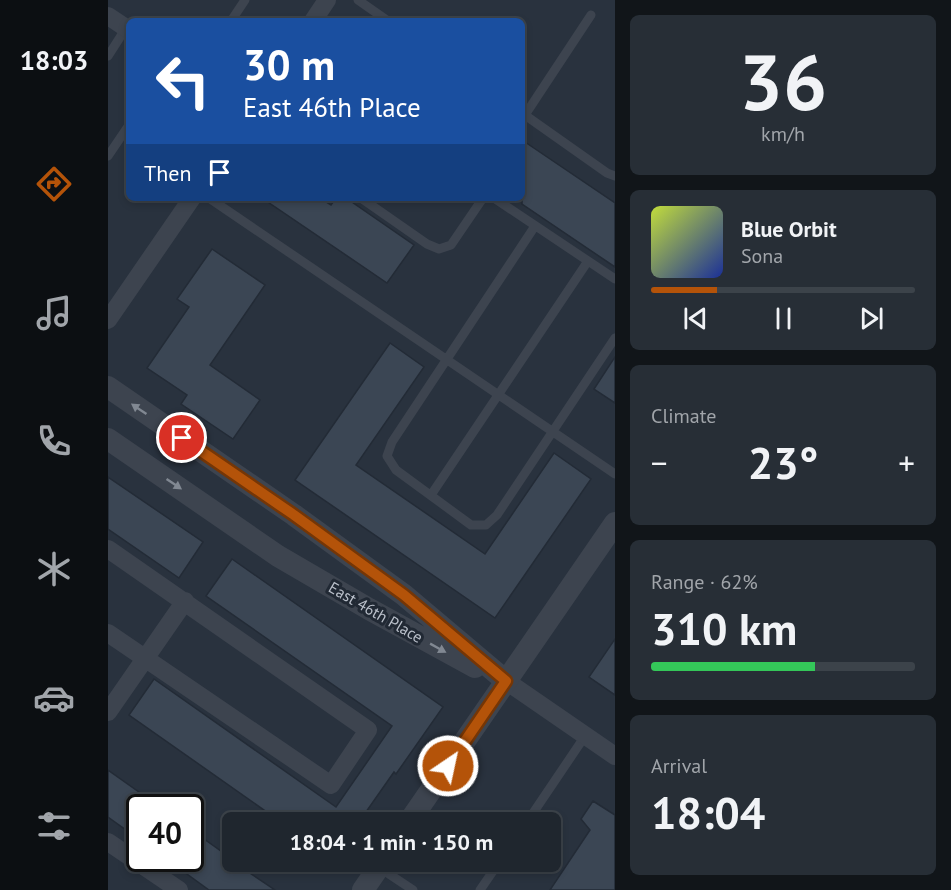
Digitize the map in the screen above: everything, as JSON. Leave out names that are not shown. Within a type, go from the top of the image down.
[{"type":"street","points":[[315,18],[327,0]]},
{"type":"street","points":[[108,16],[126,28]]},
{"type":"street","points":[[108,320],[190,201]]},
{"type":"street","name":"East 46th Place","points":[[108,387],[294,515],[404,595],[506,681]]},
{"type":"street","name":"East 46th Place","points":[[108,439],[278,556],[459,659],[506,681]]},
{"type":"street","points":[[417,812],[615,523]]},
{"type":"street","points":[[108,549],[368,730],[331,785],[108,633]]},
{"type":"street","points":[[108,712],[184,601]]},
{"type":"street","points":[[506,681],[615,756]]},
{"type":"street","points":[[108,842],[179,890]]},
{"type":"street","points":[[363,890],[375,872]]},
{"type":"lane","points":[[233,18],[245,0]]},
{"type":"lane","points":[[358,0],[384,18]]},
{"type":"lane","points":[[525,111],[591,15]]},
{"type":"lane","points":[[108,56],[126,30]]},
{"type":"lane","points":[[525,115],[607,173],[615,176]]},
{"type":"lane","points":[[108,156],[126,129]]},
{"type":"lane","points":[[213,201],[615,474]]},
{"type":"lane","points":[[366,201],[427,244],[439,249],[451,245],[481,201]]},
{"type":"lane","points":[[498,201],[615,279]]},
{"type":"lane","points":[[535,226],[392,442],[387,456],[396,470],[471,525],[486,525],[497,515],[615,338]]},
{"type":"lane","points":[[431,495],[500,396],[588,261]]},
{"type":"lane","points":[[534,812],[585,736]]},
{"type":"lane","points":[[391,872],[413,890]]},
{"type":"lane","points":[[480,890],[492,872]]},
{"type":"building","points":[[525,142],[615,203],[615,267],[522,204],[522,201],[525,201]]},
{"type":"building","points":[[266,201],[325,201],[331,205],[334,201],[350,201],[414,245],[387,283]]},
{"type":"building","points":[[212,249],[265,285],[210,365],[260,400],[233,439],[181,404],[187,395],[147,368],[189,307],[177,299]]},
{"type":"building","points":[[390,343],[424,367],[356,465],[485,554],[554,453],[591,479],[495,618],[295,480]]},
{"type":"building","points":[[615,357],[615,403],[594,389]]},
{"type":"building","points":[[108,477],[203,542],[179,578],[108,529]]},
{"type":"building","points":[[232,559],[443,707],[366,812],[267,812],[129,715],[154,679],[336,807],[392,726],[206,596]]},
{"type":"building","points":[[615,639],[615,695],[589,677]]},
{"type":"building","points":[[108,770],[142,794],[126,794],[126,830],[108,817]]},
{"type":"building","points":[[593,801],[615,815],[615,890],[550,890],[590,830],[581,819]]},
{"type":"building","points":[[204,839],[222,852],[222,872],[248,872],[275,890],[209,890],[184,872],[204,872]]},
{"type":"route","points":[[182,438],[294,515],[404,595],[506,681],[448,766]]}]
